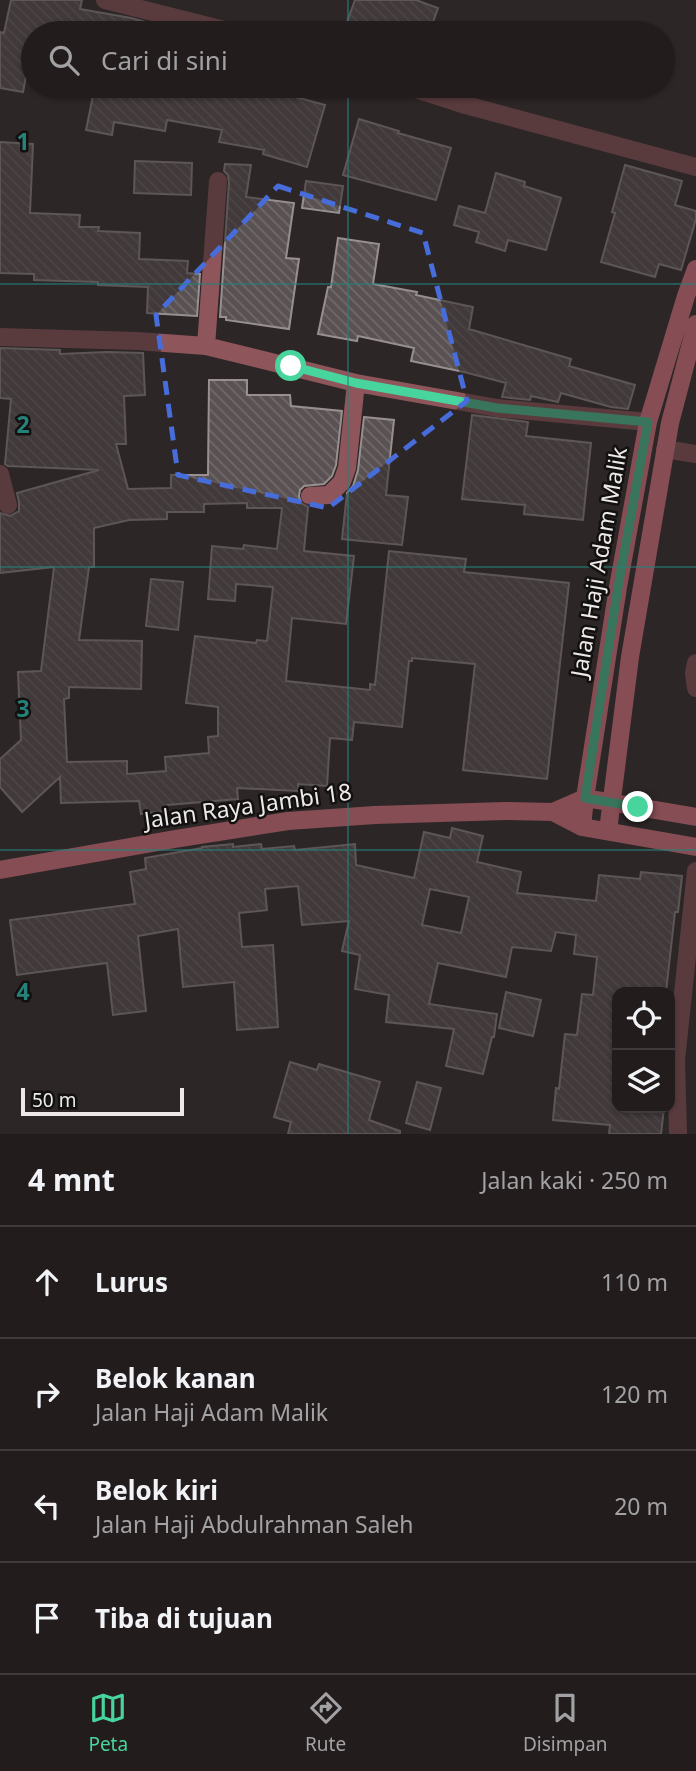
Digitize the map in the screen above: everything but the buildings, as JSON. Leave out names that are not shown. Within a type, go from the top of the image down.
[{"type":"main road","name":"Jalan Haji Adam Malik","points":[[582,827],[618,587],[648,422],[696,269]]},
{"type":"main road","points":[[608,831],[631,657],[665,449],[696,324]]},
{"type":"main road","points":[[553,812],[585,798],[696,817]]},
{"type":"main road","points":[[553,812],[582,827],[696,847]]},
{"type":"main road","name":"Jalan Raya Jambi 18","points":[[6,869],[288,821],[375,815],[553,812]]},
{"type":"street","points":[[105,0],[188,21]]},
{"type":"street","points":[[443,98],[696,167]]},
{"type":"street","points":[[206,346],[218,181]]},
{"type":"street","points":[[0,337],[206,346],[356,383],[497,408],[648,422]]},
{"type":"street","points":[[310,496],[329,495],[342,482],[347,468],[356,383]]},
{"type":"street","points":[[665,449],[696,454]]},
{"type":"street","points":[[0,474],[8,505]]},
{"type":"street","points":[[696,663],[696,688]]},
{"type":"street","points":[[677,1134],[676,1060],[696,871]]},
{"type":"highlighted area","points":[[278,186],[423,233],[467,401],[328,508],[178,475],[156,315]]},
{"type":"route","points":[[291,366],[356,383],[497,408],[648,422],[618,587],[585,798],[638,807]]}]
